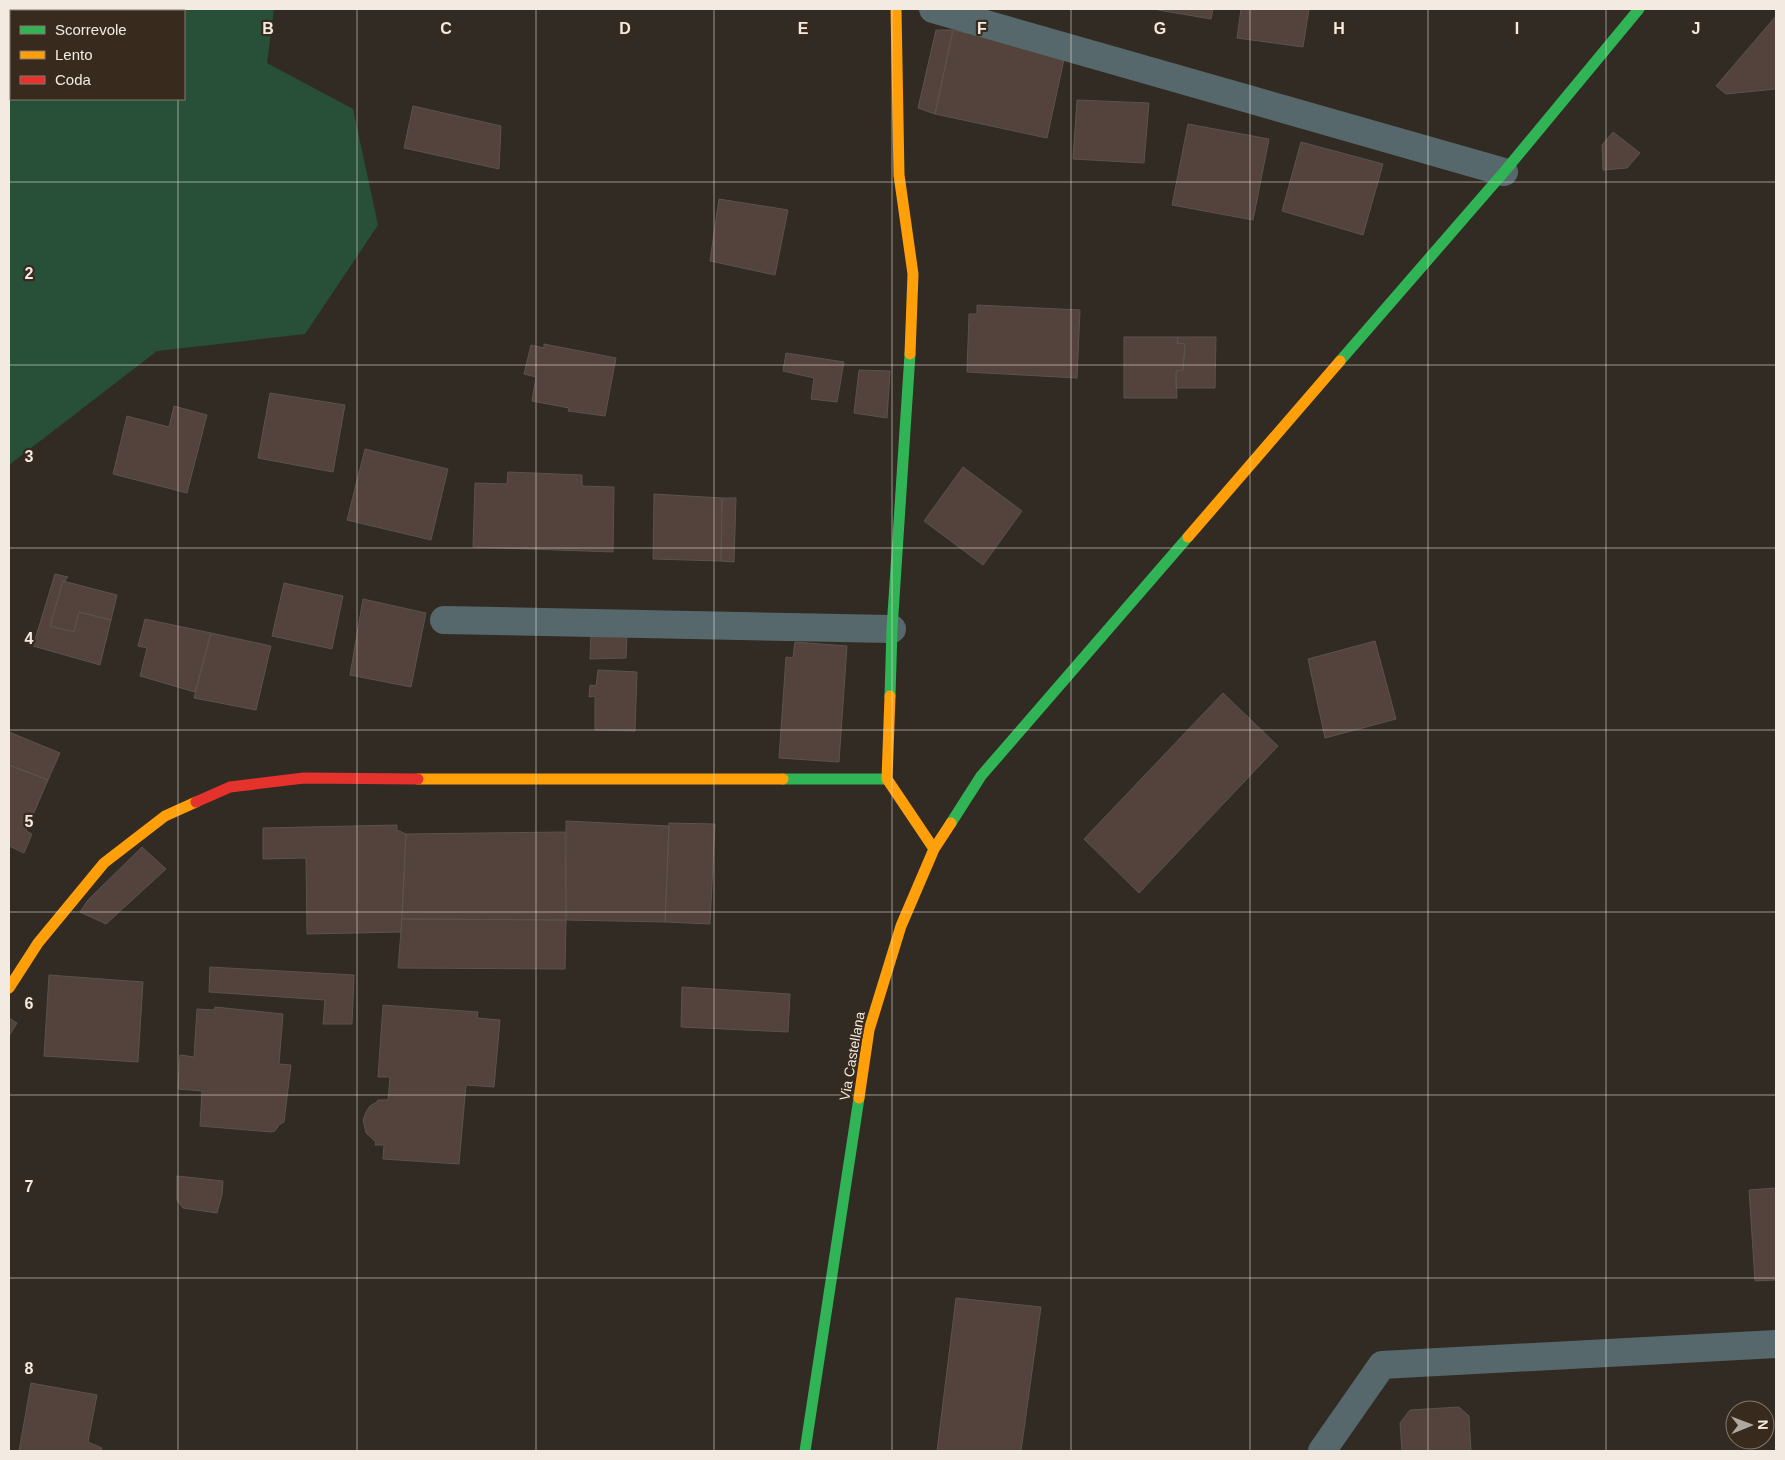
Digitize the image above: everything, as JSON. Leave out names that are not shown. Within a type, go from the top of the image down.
[{"type":"street","points":[[896,9],[899,176],[914,274],[909,384],[892,629],[887,779],[934,849]]},
{"type":"street","points":[[933,9],[1504,172]]},
{"type":"street","name":"Via Castellana","points":[[805,1451],[869,1030],[901,926],[934,849],[982,776],[1504,172],[1639,9]]},
{"type":"street","points":[[444,620],[892,629]]},
{"type":"street","points":[[9,988],[38,944],[104,863],[165,816],[230,787],[304,778],[591,780],[887,779]]},
{"type":"street","points":[[1322,1451],[1382,1365],[1776,1344]]},
{"type":"green space","points":[[9,9],[274,9],[267,63],[353,109],[378,225],[305,334],[157,351],[9,465]]},
{"type":"building","points":[[1153,9],[1213,9],[1211,19]]},
{"type":"building","points":[[1241,9],[1309,9],[1303,47],[1237,38]]},
{"type":"building","points":[[1776,16],[1776,89],[1726,94],[1716,86]]},
{"type":"building","points":[[936,30],[953,30],[935,114],[918,108]]},
{"type":"building","points":[[953,30],[1065,55],[1047,138],[935,114]]},
{"type":"building","points":[[1077,100],[1149,103],[1144,163],[1073,159]]},
{"type":"building","points":[[413,106],[501,126],[499,169],[404,148]]},
{"type":"building","points":[[1188,124],[1269,139],[1253,220],[1172,205]]},
{"type":"building","points":[[1613,132],[1640,153],[1627,168],[1603,170],[1602,145]]},
{"type":"building","points":[[1301,142],[1383,164],[1363,235],[1282,211]]},
{"type":"building","points":[[719,199],[788,210],[775,275],[710,261]]},
{"type":"building","points":[[977,305],[1080,310],[1077,378],[967,372],[969,314],[977,314]]},
{"type":"building","points":[[1124,337],[1178,337],[1177,343],[1185,344],[1183,370],[1176,371],[1177,398],[1124,398]]},
{"type":"building","points":[[1178,337],[1216,337],[1215,388],[1176,388],[1176,371],[1183,370],[1185,344],[1177,343]]},
{"type":"building","points":[[544,344],[616,358],[605,416],[568,411],[569,408],[532,401],[536,377],[524,374],[531,345],[544,348]]},
{"type":"building","points":[[786,353],[844,362],[837,402],[811,399],[814,378],[783,371]]},
{"type":"building","points":[[859,370],[890,371],[887,418],[854,413]]},
{"type":"building","points":[[270,393],[345,405],[333,472],[258,458]]},
{"type":"building","points":[[174,406],[207,415],[187,493],[113,474],[127,416],[169,427]]},
{"type":"building","points":[[365,449],[448,469],[431,540],[347,520]]},
{"type":"building","points":[[963,467],[1022,511],[983,565],[924,521]]},
{"type":"building","points":[[508,472],[582,475],[582,486],[614,487],[613,552],[473,547],[475,483],[507,484]]},
{"type":"building","points":[[654,494],[722,498],[721,561],[653,559]]},
{"type":"building","points":[[722,498],[736,498],[734,562],[721,561]]},
{"type":"building","points":[[55,574],[68,577],[63,581],[50,626],[74,632],[79,612],[111,620],[100,665],[33,646]]},
{"type":"building","points":[[63,581],[117,595],[111,620],[79,612],[74,632],[50,626]]},
{"type":"building","points":[[284,583],[343,596],[332,649],[272,636]]},
{"type":"building","points":[[363,599],[426,613],[411,687],[350,675]]},
{"type":"building","points":[[145,619],[211,633],[195,692],[140,676],[147,648],[138,646]]},
{"type":"building","points":[[211,633],[271,646],[256,710],[194,698]]},
{"type":"building","points":[[591,634],[627,634],[626,658],[590,659]]},
{"type":"building","points":[[1375,641],[1396,719],[1325,738],[1308,659]]},
{"type":"building","points":[[795,642],[847,646],[839,762],[779,758],[786,657],[793,658]]},
{"type":"building","points":[[598,670],[637,672],[635,731],[595,730],[595,696],[589,697],[590,685],[596,686]]},
{"type":"building","points":[[1223,693],[1278,746],[1139,893],[1084,839]]},
{"type":"building","points":[[9,732],[60,753],[48,780],[9,765]]},
{"type":"building","points":[[9,765],[48,780],[26,831],[32,834],[24,853],[9,846]]},
{"type":"building","points":[[566,821],[669,826],[665,922],[566,920]]},
{"type":"building","points":[[669,823],[715,824],[710,924],[665,922]]},
{"type":"building","points":[[397,825],[397,830],[406,834],[401,932],[307,934],[306,858],[263,859],[263,828]]},
{"type":"building","points":[[565,832],[566,920],[402,919],[406,834]]},
{"type":"building","points":[[142,847],[166,869],[106,924],[80,912],[88,900]]},
{"type":"building","points":[[402,919],[566,920],[565,969],[398,968]]},
{"type":"building","points":[[210,967],[354,975],[352,1024],[323,1024],[325,1000],[209,992]]},
{"type":"building","points":[[49,975],[143,982],[138,1062],[44,1056]]},
{"type":"building","points":[[682,987],[790,994],[788,1032],[681,1027]]},
{"type":"building","points":[[383,1005],[478,1012],[477,1018],[500,1020],[494,1087],[466,1085],[459,1164],[383,1159],[384,1145],[375,1145],[376,1142],[366,1133],[363,1120],[370,1106],[378,1100],[388,1100],[390,1077],[378,1077]]},
{"type":"building","points":[[215,1007],[283,1014],[279,1064],[291,1065],[284,1122],[275,1131],[200,1126],[202,1091],[178,1089],[180,1055],[194,1057],[197,1009],[214,1010]]},
{"type":"building","points":[[9,1018],[17,1023],[9,1036]]},
{"type":"building","points":[[177,1176],[223,1181],[222,1195],[217,1213],[183,1208],[177,1200]]},
{"type":"building","points":[[1776,1188],[1776,1280],[1755,1281],[1749,1190]]},
{"type":"building","points":[[956,1298],[1041,1307],[1021,1451],[937,1451]]},
{"type":"building","points":[[31,1383],[97,1395],[88,1442],[102,1448],[101,1451],[19,1451]]},
{"type":"building","points":[[1459,1407],[1469,1416],[1471,1451],[1402,1451],[1400,1423],[1410,1410]]},
{"type":"traffic: fast","points":[[1340,361],[1504,172],[1639,9]]},
{"type":"traffic: fast","points":[[890,696],[892,629],[910,354]]},
{"type":"traffic: fast","points":[[951,823],[981,776],[1188,537]]},
{"type":"traffic: fast","points":[[783,779],[887,779]]},
{"type":"traffic: fast","points":[[805,1451],[859,1098]]},
{"type":"traffic: slow","points":[[896,9],[899,175],[913,274],[910,354]]},
{"type":"traffic: slow","points":[[1188,537],[1340,361]]},
{"type":"traffic: slow","points":[[890,696],[887,779],[934,849]]},
{"type":"traffic: slow","points":[[418,779],[783,779]]},
{"type":"traffic: slow","points":[[9,988],[38,943],[104,863],[165,816],[196,802]]},
{"type":"traffic: slow","points":[[859,1098],[869,1030],[901,926],[934,849],[951,823]]},
{"type":"traffic: jam","points":[[196,802],[230,787],[304,778],[418,779]]}]
